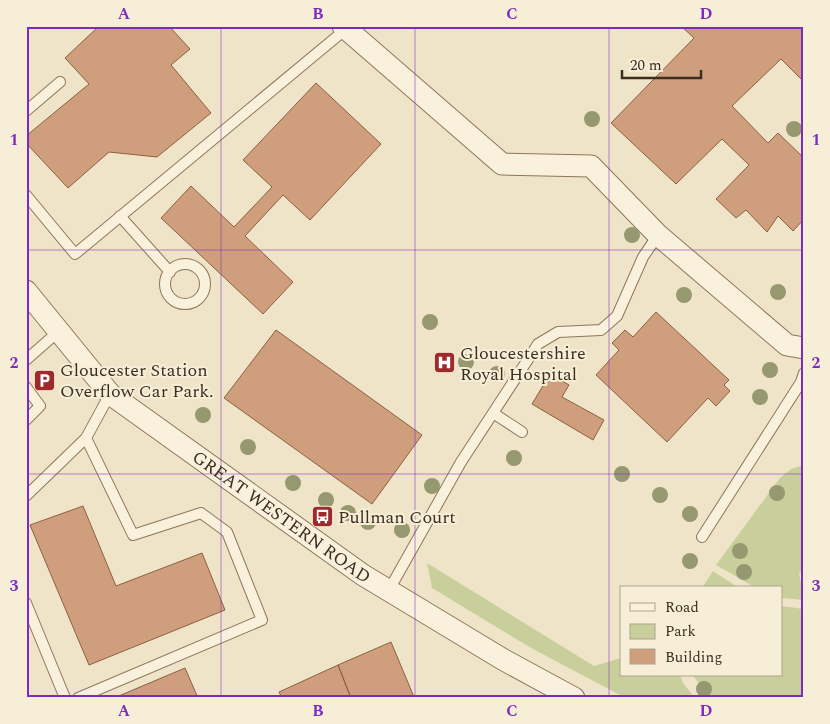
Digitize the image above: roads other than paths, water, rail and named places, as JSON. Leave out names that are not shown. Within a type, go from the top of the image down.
[{"type":"street","points":[[344,28],[502,164],[591,166],[658,235],[787,345],[804,348]]},
{"type":"street","name":"GREAT WESTERN ROAD","points":[[26,291],[110,394],[363,575],[504,660],[574,698]]},
{"type":"lane","points":[[26,195],[75,254],[344,28]]},
{"type":"lane","points":[[26,111],[60,82]]},
{"type":"lane","points":[[120,216],[170,272]]},
{"type":"lane","points":[[389,590],[430,515],[492,413],[538,344],[558,332],[601,330],[617,316],[643,257],[658,235]]},
{"type":"lane","points":[[26,360],[59,331]]},
{"type":"lane","points":[[702,537],[797,390],[804,373]]},
{"type":"lane","points":[[26,387],[40,406],[26,420]]},
{"type":"lane","points":[[26,496],[86,438],[110,394]]},
{"type":"lane","points":[[492,413],[522,432]]},
{"type":"lane","points":[[78,698],[262,620],[227,532],[201,513],[134,535],[86,438]]},
{"type":"lane","points":[[26,603],[65,698]]},
{"type":"place","name":"Gloucestershire Royal Hospital","points":[[444,363]]},
{"type":"place","name":"Gloucester Station Overflow Car Park.","points":[[44,380]]},
{"type":"place","name":"Pullman Court","points":[[322,517]]}]
